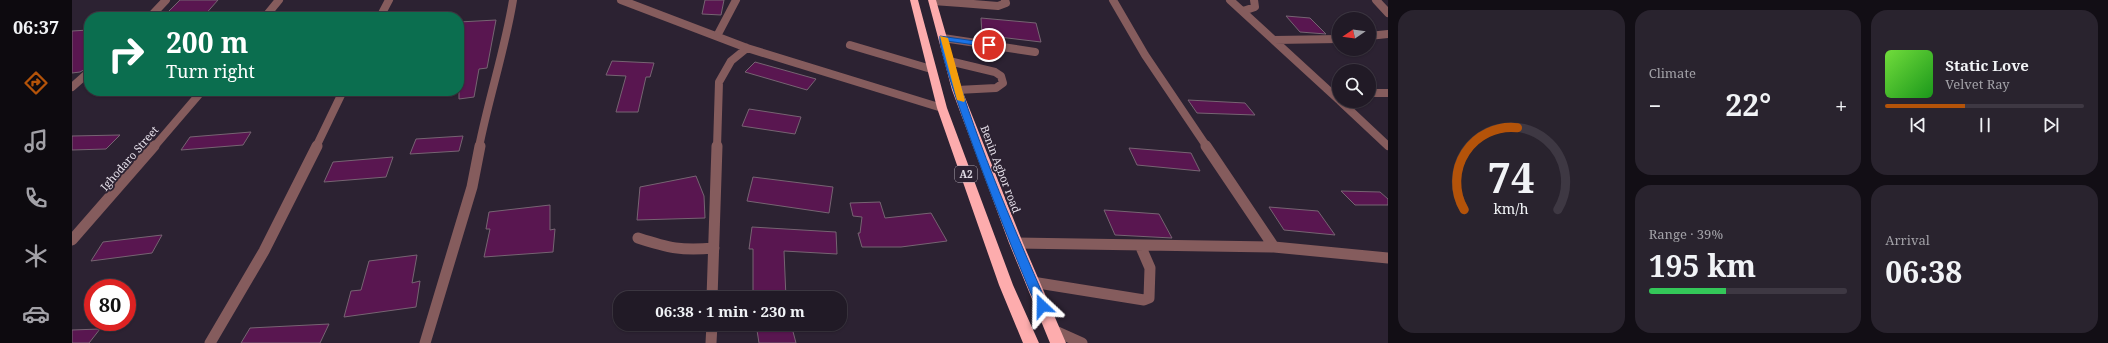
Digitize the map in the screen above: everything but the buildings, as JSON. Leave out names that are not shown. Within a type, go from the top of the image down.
[{"type":"highway","name":"A2","points":[[914,0],[942,108],[1006,285],[1031,343]]},
{"type":"highway","name":"Benin Agbor road","points":[[933,0],[957,90],[1016,243],[1058,343]]},
{"type":"street","points":[[155,12],[166,0]]},
{"type":"street","points":[[269,12],[279,0]]},
{"type":"street","points":[[383,12],[389,0]]},
{"type":"street","points":[[425,343],[472,187],[487,106],[509,24],[513,0]]},
{"type":"street","points":[[620,0],[747,48],[942,108]]},
{"type":"street","points":[[717,36],[736,0]]},
{"type":"street","points":[[933,0],[960,1],[998,6],[1006,3],[1005,0]]},
{"type":"street","points":[[1113,0],[1145,55],[1274,247]]},
{"type":"street","points":[[1230,0],[1332,90]]},
{"type":"street","points":[[1243,11],[1255,7],[1254,0]]},
{"type":"street","points":[[1376,0],[1388,13]]},
{"type":"street","points":[[1376,35],[1388,34]]},
{"type":"street","points":[[943,38],[1035,52]]},
{"type":"street","points":[[1274,40],[1332,39]]},
{"type":"street","points":[[850,45],[931,69]]},
{"type":"street","points":[[712,291],[719,82],[731,61],[747,48]]},
{"type":"street","points":[[949,61],[995,72],[1001,76],[1003,83],[996,88],[957,90]]},
{"type":"street","points":[[74,83],[84,76]]},
{"type":"street","points":[[1376,93],[1388,94]]},
{"type":"street","name":"Ighodaro Street","points":[[72,240],[198,96]]},
{"type":"street","points":[[210,343],[228,316],[289,202],[341,96]]},
{"type":"street","points":[[1347,108],[1388,146]]},
{"type":"street","points":[[638,238],[673,249],[695,250],[714,248]]},
{"type":"street","points":[[1016,243],[1274,247],[1388,258]]},
{"type":"street","points":[[1032,282],[1144,300],[1150,298],[1150,268],[1140,245]]},
{"type":"street","points":[[1053,330],[1082,343]]},
{"type":"street","points":[[711,343],[712,331]]},
{"type":"slow traffic","points":[[944,38],[957,90],[961,100]]},
{"type":"route","points":[[989,45],[943,38],[957,90],[1042,306]]}]
